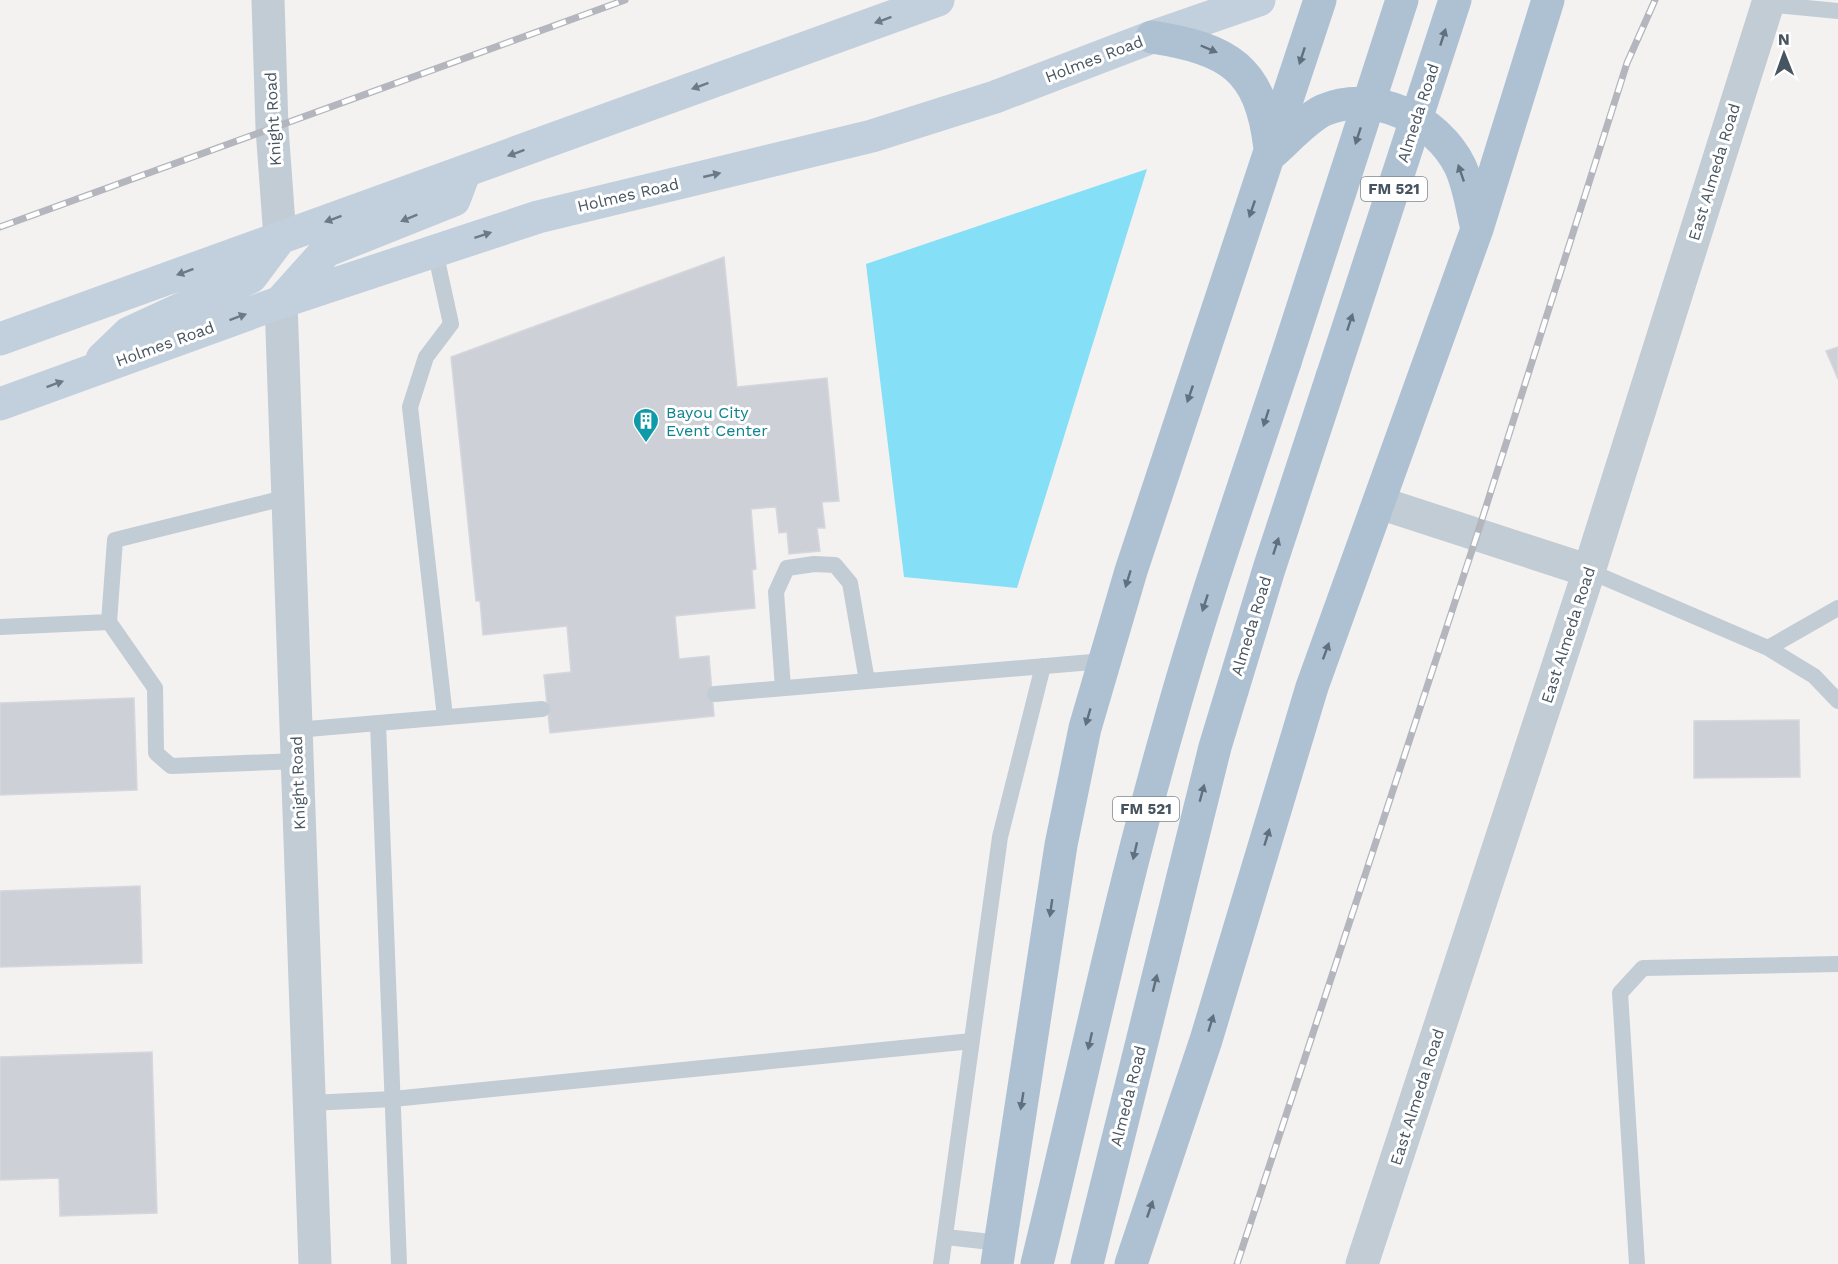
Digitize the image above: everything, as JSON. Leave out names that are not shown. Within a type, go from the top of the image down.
[{"type":"main road","points":[[0,339],[938,0]]},
{"type":"main road","name":"Holmes Road","points":[[0,404],[281,302],[538,217],[872,136],[995,97],[1152,37],[1259,0]]},
{"type":"main road","points":[[999,1254],[1060,845],[1085,728],[1131,571],[1320,0]]},
{"type":"main road","name":"FM 521","points":[[1036,1264],[1168,726],[1201,615],[1402,0]]},
{"type":"main road","name":"Almeda Road","points":[[1087,1264],[1215,747],[1269,569],[1455,0]]},
{"type":"main road","points":[[1131,1264],[1206,1040],[1312,687],[1477,229],[1548,0]]},
{"type":"main road","points":[[1152,37],[1196,44],[1231,61],[1260,99],[1267,124],[1270,154]]},
{"type":"main road","points":[[1270,154],[1322,111],[1353,102],[1370,103],[1394,109],[1444,141],[1461,167],[1477,229]]},
{"type":"main road","points":[[281,302],[326,251],[454,200],[465,171]]},
{"type":"main road","points":[[87,372],[129,333],[251,277],[280,238]]},
{"type":"street","name":"Knight Road","points":[[268,0],[272,128],[280,238]]},
{"type":"street","name":"East Almeda Road","points":[[1362,1264],[1589,571],[1767,1]]},
{"type":"street","name":"Knight Road","points":[[281,302],[315,1264]]},
{"type":"street","points":[[1380,503],[1589,571]]},
{"type":"lane","points":[[1767,1],[1838,11]]},
{"type":"lane","points":[[435,251],[451,324],[426,357],[410,406],[445,717]]},
{"type":"lane","points":[[288,497],[115,540],[109,622],[155,688],[156,753],[171,766],[297,745],[378,723],[542,709]]},
{"type":"lane","points":[[783,688],[776,592],[787,568],[814,564],[835,565],[850,583],[867,681]]},
{"type":"lane","points":[[1589,571],[1768,648],[1814,676],[1838,701]]},
{"type":"lane","points":[[1768,648],[1838,608]]},
{"type":"lane","points":[[0,627],[109,622]]},
{"type":"lane","points":[[715,694],[1104,661]]},
{"type":"lane","points":[[941,1264],[1000,837],[1043,666]]},
{"type":"lane","points":[[378,723],[399,1264]]},
{"type":"lane","points":[[1637,1264],[1620,993],[1643,968],[1838,964]]},
{"type":"lane","points":[[310,1103],[393,1099],[972,1041]]},
{"type":"lane","points":[[946,1237],[999,1254]]},
{"type":"water","points":[[1147,169],[1017,588],[904,577],[866,264]]},
{"type":"building","name":"Bayou City Event Center","points":[[724,257],[737,387],[827,378],[839,501],[822,502],[825,528],[817,528],[820,551],[789,554],[787,532],[779,533],[776,507],[751,509],[756,569],[752,570],[755,608],[675,616],[679,659],[709,656],[714,716],[550,733],[544,675],[571,672],[567,626],[483,635],[480,601],[476,601],[451,357]]},
{"type":"building","points":[[1838,347],[1838,379],[1826,351]]},
{"type":"building","points":[[134,698],[137,790],[0,795],[0,703]]},
{"type":"building","points":[[1799,720],[1800,777],[1694,778],[1694,721]]},
{"type":"building","points":[[140,886],[142,963],[0,967],[0,891]]},
{"type":"building","points":[[152,1052],[157,1213],[60,1216],[59,1178],[0,1180],[0,1057]]},
{"type":"railway","points":[[0,227],[625,0]]},
{"type":"railway","points":[[1237,1264],[1477,535],[1627,63],[1655,0]]},
{"type":"place","name":"Bayou City Event Center","points":[[646,444]]}]
